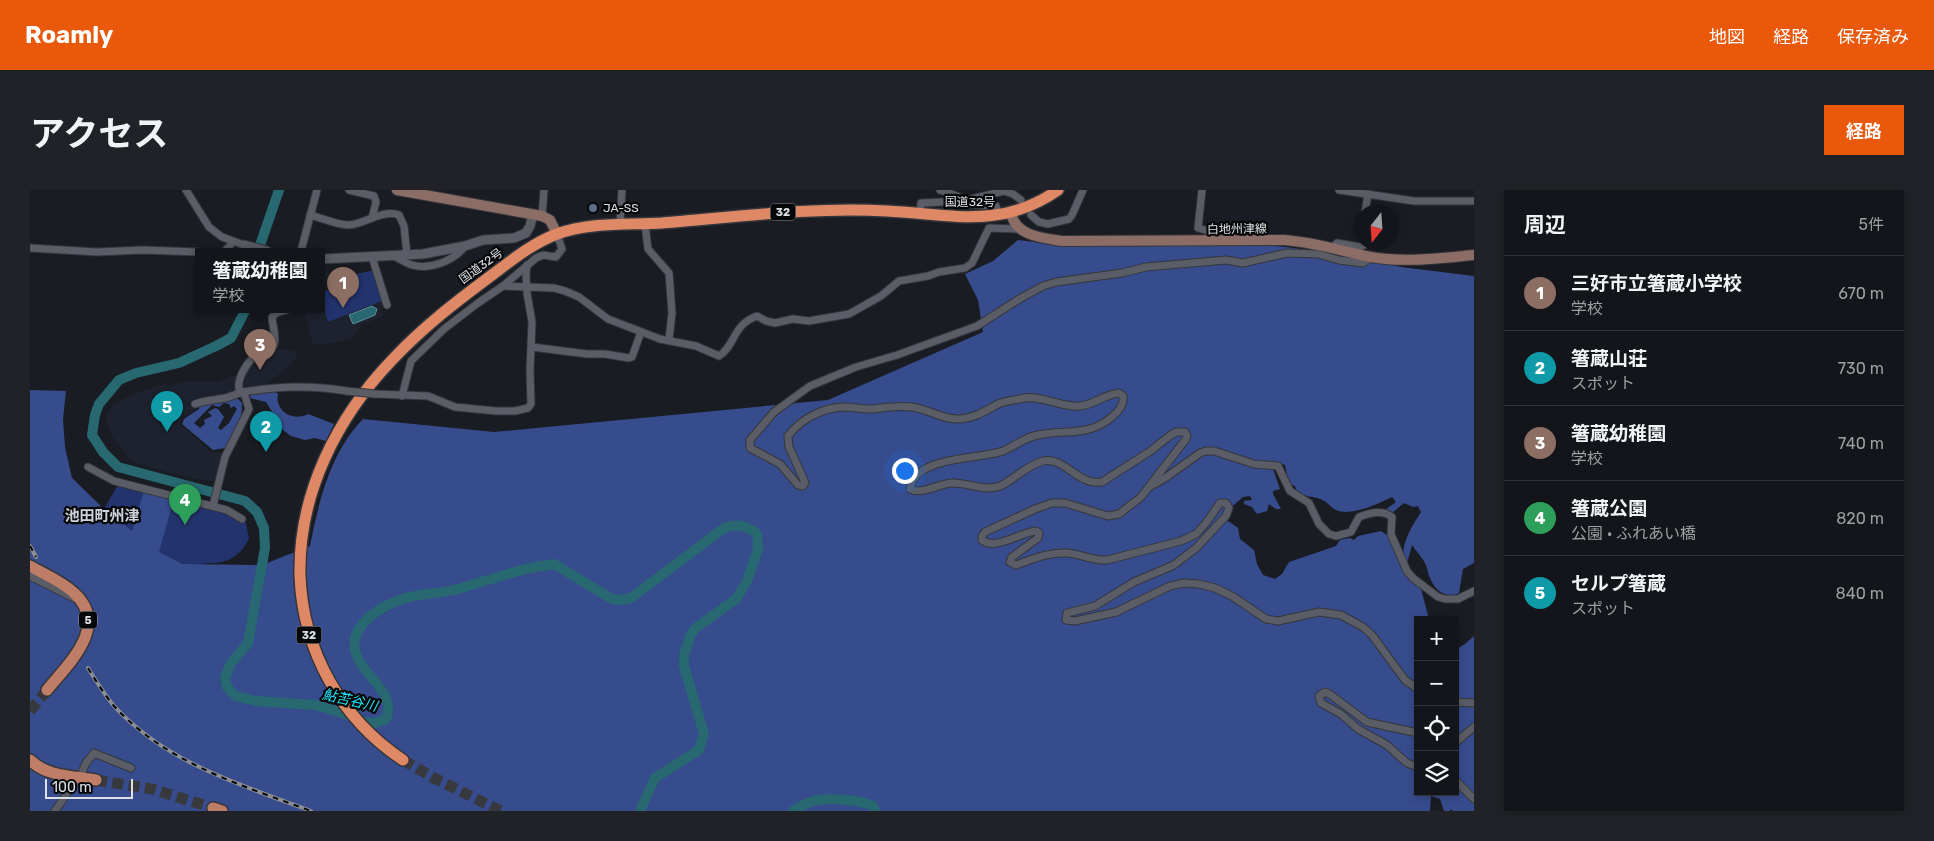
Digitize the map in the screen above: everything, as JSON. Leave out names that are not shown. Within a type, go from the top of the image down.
[{"type":"highway","name":"国道32号","points":[[399,757],[362,726],[338,696],[317,658],[307,628],[302,597],[300,568],[303,536],[310,499],[319,473],[333,440],[355,402],[407,344],[446,309],[533,246],[557,234],[591,227],[803,210],[847,210],[970,217],[998,216],[1027,207],[1058,190]]},
{"type":"main road","points":[[397,190],[538,215],[550,220],[557,234]]},
{"type":"main road","points":[[1011,213],[1013,224],[1018,229]]},
{"type":"main road","name":"白地州津線","points":[[1018,229],[1043,238],[1062,242],[1292,241],[1333,247],[1372,257],[1422,259],[1474,255]]},
{"type":"main road","name":"5","points":[[30,566],[74,592],[81,601],[88,618],[87,633],[83,644],[47,690]]},
{"type":"main road","points":[[32,762],[44,770],[96,780]]},
{"type":"street","points":[[186,190],[209,227],[222,237],[233,242],[256,248]]},
{"type":"street","points":[[302,248],[317,190]]},
{"type":"street","points":[[350,190],[374,196],[376,202],[372,218]]},
{"type":"street","points":[[325,259],[423,254],[465,246],[483,240],[520,237],[526,233],[538,215],[544,190]]},
{"type":"street","points":[[620,224],[622,190]]},
{"type":"street","points":[[940,190],[965,201],[964,204],[996,206],[998,216]]},
{"type":"street","points":[[920,214],[921,203],[965,201],[1004,192],[1013,194],[1039,222],[1048,224],[1069,219],[1083,190]]},
{"type":"street","points":[[1202,190],[1198,228],[1212,232],[1215,241]]},
{"type":"street","points":[[1339,190],[1414,201],[1474,201]]},
{"type":"street","points":[[1366,205],[1368,194]]},
{"type":"street","points":[[310,215],[345,225],[352,225],[388,213],[398,215],[404,226],[407,255]]},
{"type":"street","points":[[646,224],[648,249],[669,273],[672,313],[669,340]]},
{"type":"street","points":[[504,286],[565,291],[579,298],[608,320],[660,339],[696,346],[719,356],[724,352],[738,328],[757,316],[775,323],[793,319],[809,321],[849,314],[881,296],[899,281],[965,268],[972,263],[989,228],[1018,229]]},
{"type":"street","points":[[402,396],[411,361],[444,329],[478,302],[504,286],[528,265],[543,255],[556,257],[562,249],[557,234]]},
{"type":"street","points":[[228,248],[233,242]]},
{"type":"street","points":[[1333,247],[1337,243],[1354,246]]},
{"type":"street","points":[[392,256],[411,265],[429,265],[441,263],[458,255],[465,246]]},
{"type":"street","points":[[30,248],[96,252],[142,250],[195,252]]},
{"type":"street","points":[[1372,257],[1363,263],[1339,260],[1318,254],[1287,253],[1243,263],[1226,260],[1146,267],[1122,273],[1056,282],[1043,286],[1021,298],[977,326],[897,355],[856,367],[810,386],[774,412],[750,440],[749,444],[750,448],[780,464],[798,485],[803,486],[804,480],[788,447],[788,436],[795,428],[812,416],[825,410],[842,407],[867,409],[910,407],[957,419],[972,418],[986,412],[999,403],[1027,398],[1044,399],[1078,407],[1089,405],[1119,393],[1123,396],[1121,406],[1116,414],[1104,424],[1094,429],[1038,434],[996,453],[939,464],[919,472],[914,478],[910,489],[919,491],[954,483],[981,488],[1000,486],[1034,464],[1049,460],[1083,480],[1094,484],[1102,482],[1176,432],[1185,432],[1186,438],[1141,497],[1119,514],[1108,516],[1065,503],[1052,504],[1035,508],[1008,520],[985,532],[982,540],[986,543],[994,544],[1036,531],[1040,534],[1038,538],[1012,557],[1010,562],[1016,565],[1048,554],[1068,553],[1099,561],[1106,560],[1181,541],[1196,534],[1206,524],[1220,503],[1226,503],[1229,508],[1226,516],[1196,548],[1174,565],[1134,582],[1095,606],[1067,613],[1066,620],[1075,621],[1116,612],[1170,586],[1184,583],[1199,584],[1215,588],[1232,596],[1266,618],[1278,621],[1319,612],[1341,615],[1363,627],[1372,635],[1405,680],[1414,686]]},
{"type":"street","points":[[372,257],[387,305]]},
{"type":"street","points":[[195,404],[210,399],[225,398],[242,392],[300,386],[375,394],[428,396],[455,407],[496,411],[515,411],[528,408],[531,404],[532,322],[526,287],[528,265]]},
{"type":"street","points":[[213,505],[218,481],[230,446],[249,409],[245,396],[238,385],[249,364],[257,355],[272,348],[274,343],[272,317],[276,313]]},
{"type":"street","points":[[532,347],[630,358],[641,332]]},
{"type":"street","points":[[1148,487],[1206,451],[1222,453],[1254,464],[1278,466],[1290,491],[1310,504],[1319,524],[1329,534],[1336,536],[1345,535],[1351,532],[1359,517],[1381,511],[1386,512],[1392,517],[1391,534],[1407,571],[1413,578],[1432,593],[1445,599],[1458,599],[1474,591]]},
{"type":"street","points":[[88,467],[114,481],[213,505],[242,518]]},
{"type":"street","points":[[30,576],[81,601]]},
{"type":"street","points":[[1414,732],[1367,722],[1325,692],[1320,696],[1321,703],[1341,714],[1358,729],[1387,745],[1407,763],[1414,766]]},
{"type":"street","points":[[1459,702],[1474,704]]},
{"type":"street","points":[[1459,740],[1474,727]]},
{"type":"street","points":[[55,811],[80,777],[86,763],[94,753],[131,768]]},
{"type":"street","points":[[1459,784],[1474,799]]},
{"type":"shaded area","points":[[1018,240],[1066,246],[1259,244],[1335,253],[1401,267],[1474,276],[1474,563],[1463,569],[1459,593],[1447,595],[1436,588],[1430,578],[1425,562],[1412,545],[1407,563],[1404,558],[1405,544],[1421,512],[1418,506],[1413,507],[1404,503],[1392,513],[1385,510],[1396,502],[1392,497],[1357,511],[1342,512],[1322,500],[1297,493],[1295,486],[1289,484],[1285,465],[1272,461],[1280,489],[1273,491],[1273,494],[1281,509],[1276,509],[1269,504],[1267,511],[1257,514],[1252,507],[1244,504],[1244,501],[1252,500],[1250,496],[1243,497],[1221,516],[1238,528],[1240,539],[1254,550],[1257,564],[1263,575],[1275,579],[1282,574],[1289,562],[1336,546],[1340,540],[1350,538],[1354,540],[1358,536],[1381,531],[1388,536],[1405,572],[1421,589],[1428,616],[1414,616],[1414,796],[1431,796],[1430,811],[30,811],[30,390],[66,391],[63,419],[65,447],[72,478],[104,509],[132,531],[144,490],[174,498],[159,552],[182,564],[262,565],[310,546],[317,512],[334,462],[352,432],[363,419],[494,432],[828,400],[983,332],[978,300],[965,274],[993,261]]},
{"type":"shaded area","points":[[325,270],[331,280],[374,270],[386,306],[380,309],[383,316],[362,325],[352,339],[313,345],[305,313],[325,313]]},
{"type":"shaded area","points":[[374,270],[384,300],[328,322],[325,312],[325,291],[337,286],[335,279]]},
{"type":"shaded area","points":[[372,306],[377,309],[375,315],[353,324],[349,315]]},
{"type":"shaded area","points":[[287,349],[295,351],[297,356],[291,365],[265,385],[242,387],[245,374],[254,362],[277,350]]},
{"type":"shaded area","points":[[235,375],[239,376],[231,393],[224,397],[210,396],[193,402],[197,408],[182,418],[180,424],[210,451],[222,453],[215,480],[185,477],[132,462],[113,438],[106,421],[106,416],[113,404],[129,396],[166,383],[167,386],[182,382],[218,382]]},
{"type":"shaded area","points":[[274,391],[278,394],[280,407],[286,414],[300,417],[308,414],[334,424],[326,441],[315,438],[305,440],[291,436],[283,430],[266,402],[250,398],[251,394]]},
{"type":"shaded area","points":[[237,398],[242,403],[241,416],[235,432],[225,448],[213,450],[182,424],[184,419],[199,409],[199,405]],"holes":[[[224,403],[229,404],[231,408],[234,406],[237,409],[229,423],[221,430],[218,428],[224,417],[215,408],[208,412],[212,416],[204,420],[205,424],[200,428],[194,423],[212,405],[219,407]]]},
{"type":"shaded area","points":[[119,483],[245,518],[249,539],[238,554],[223,562],[190,565],[170,559],[150,547],[104,509]]},
{"type":"shaded area","points":[[1474,636],[1474,811],[1453,811],[1451,809],[1450,811],[1444,811],[1440,799],[1431,796],[1459,796],[1459,648]]},
{"type":"waterway","name":"鮎苦谷川","points":[[259,248],[279,190]]},
{"type":"waterway","name":"鮎苦谷川","points":[[244,313],[231,338],[179,363],[136,373],[119,380],[99,404],[92,435],[103,452],[118,467],[245,501],[257,512],[264,528],[265,548],[248,643],[231,663],[225,677],[227,687],[235,696],[256,701],[315,705],[340,712],[364,722],[375,723],[386,719],[387,700],[358,659],[355,641],[357,632],[362,624],[386,606],[409,597],[451,591],[518,571],[554,564],[612,599],[631,598],[724,528],[742,526],[757,534],[758,549],[747,581],[736,599],[697,627],[691,634],[684,655],[684,666],[704,734],[699,750],[655,778],[641,811]]},
{"type":"waterway","name":"鮎苦谷川","points":[[793,811],[814,801],[836,799],[868,804],[873,806],[875,811]]},
{"type":"tunnel","points":[[30,711],[47,690]]},
{"type":"tunnel","points":[[403,760],[434,778],[501,811]]},
{"type":"tunnel","points":[[96,780],[152,789],[213,808]]},
{"type":"railway","points":[[30,546],[36,557]]},
{"type":"railway","points":[[88,668],[114,706],[157,743],[206,770],[258,792],[311,811]]},
{"type":"place","name":"JA-SS","points":[[593,208]]},
{"type":"place","name":"三好市立箸蔵小学校","points":[[343,308]]},
{"type":"place","name":"箸蔵幼稚園","points":[[260,370]]},
{"type":"place","name":"セルプ箸蔵","points":[[167,432]]},
{"type":"place","name":"箸蔵山荘","points":[[266,452]]},
{"type":"place","name":"箸蔵公園","points":[[185,525]]},
{"type":"district","name":"池田町州津","points":[[102,516]]}]
